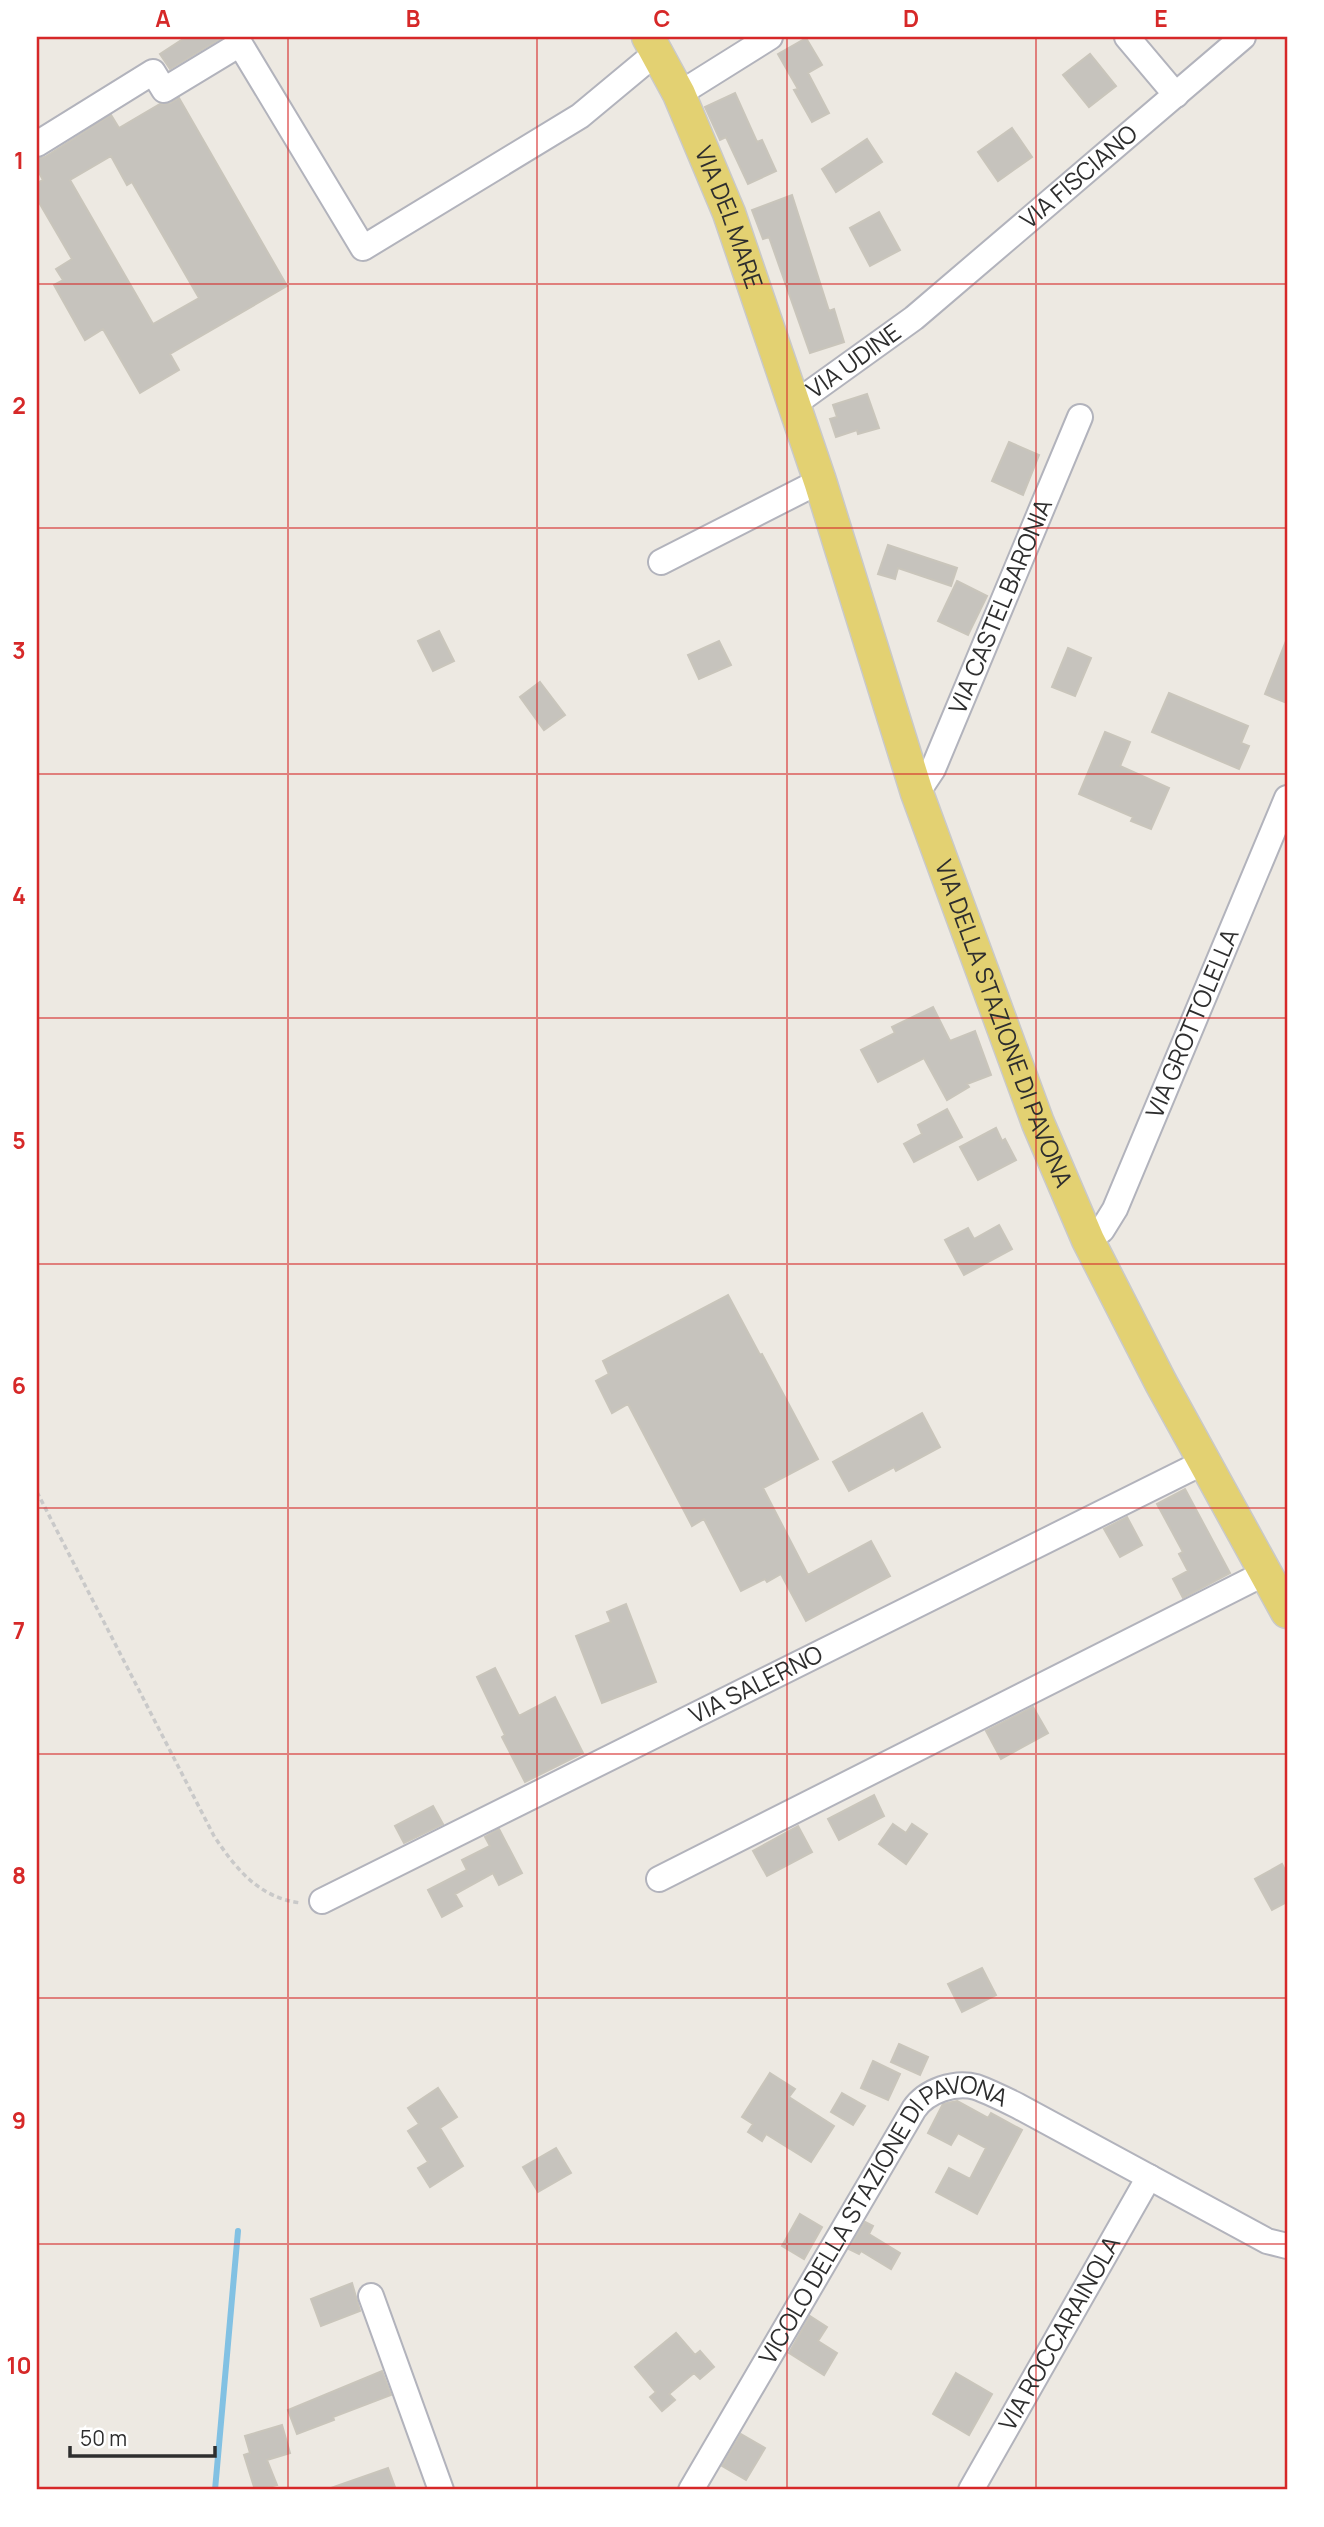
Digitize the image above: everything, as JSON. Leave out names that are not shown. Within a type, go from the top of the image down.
[{"type":"main road","name":"VIA DEL MARE","points":[[653,44],[679,94],[729,213],[793,405]]},
{"type":"main road","name":"VIA DELLA STAZIONE DI PAVONA","points":[[793,405],[820,481],[917,793],[1038,1123],[1088,1240],[1197,1466],[1287,1612]]},
{"type":"street","points":[[679,94],[770,37]]},
{"type":"street","points":[[1127,37],[1176,94]]},
{"type":"street","name":"VIA FISCIANO","points":[[914,318],[1243,37]]},
{"type":"street","points":[[37,144],[153,72],[164,90],[205,70],[240,44],[363,248],[580,116],[653,44]]},
{"type":"street","name":"VIA UDINE","points":[[793,405],[914,318]]},
{"type":"street","name":"VIA CASTEL BARONIA","points":[[917,793],[933,769],[1080,416]]},
{"type":"street","points":[[660,562],[820,481]]},
{"type":"street","name":"VIA GROTTOLELLA","points":[[1088,1240],[1102,1230],[1115,1209],[1287,799]]},
{"type":"street","name":"VIA SALERNO","points":[[322,1901],[1197,1466]]},
{"type":"street","points":[[659,1880],[1265,1573]]},
{"type":"street","name":"VICOLO DELLA STAZIONE DI PAVONA","points":[[691,2490],[914,2109],[928,2095],[960,2086],[980,2089],[1018,2106],[1267,2241],[1287,2246]]},
{"type":"street","name":"VIA ROCCARAINOLA","points":[[971,2490],[1149,2177]]},
{"type":"street","points":[[370,2296],[441,2490]]},
{"type":"path","points":[[37,1492],[214,1836],[226,1854],[239,1871],[265,1892],[293,1902],[308,1904],[322,1901]]},
{"type":"building","points":[[186,37],[223,37],[170,69],[160,54]]},
{"type":"building","points":[[806,38],[822,65],[808,73],[829,113],[812,122],[794,90],[798,89],[778,54]]},
{"type":"building","points":[[1090,54],[1116,86],[1089,107],[1063,75]]},
{"type":"building","points":[[735,93],[757,142],[762,140],[776,171],[748,184],[726,137],[720,140],[705,107]]},
{"type":"building","points":[[179,98],[287,286],[170,354],[179,370],[140,393],[103,329],[85,340],[54,285],[63,280],[56,269],[72,259],[37,199],[37,183],[43,180],[37,169],[37,159],[45,157],[111,115],[119,128],[160,104],[171,103]],"holes":[[[111,156],[127,185],[132,182],[199,298],[153,324],[70,180]]]},
{"type":"building","points":[[1012,128],[1032,157],[998,181],[978,152]]},
{"type":"building","points":[[867,139],[882,162],[836,192],[822,169]]},
{"type":"building","points":[[792,195],[829,311],[834,309],[844,342],[810,353],[769,237],[763,239],[752,210]]},
{"type":"building","points":[[879,212],[900,250],[870,266],[850,228]]},
{"type":"building","points":[[867,394],[879,428],[858,434],[857,430],[836,437],[830,419],[837,417],[833,405]]},
{"type":"building","points":[[1009,442],[1039,455],[1023,495],[992,481]]},
{"type":"building","points":[[888,545],[957,568],[951,586],[898,568],[895,579],[878,574]]},
{"type":"building","points":[[957,581],[987,596],[968,635],[938,621]]},
{"type":"building","points":[[439,631],[454,661],[433,671],[418,641]]},
{"type":"building","points":[[719,641],[731,665],[699,679],[688,655]]},
{"type":"building","points":[[1287,641],[1287,703],[1265,694]]},
{"type":"building","points":[[1068,648],[1091,658],[1075,696],[1052,687]]},
{"type":"building","points":[[540,682],[565,715],[544,730],[520,697]]},
{"type":"building","points":[[1169,693],[1248,726],[1241,743],[1249,746],[1239,769],[1152,732]]},
{"type":"building","points":[[1105,732],[1130,742],[1120,766],[1169,788],[1151,829],[1131,821],[1133,817],[1079,794]]},
{"type":"building","points":[[933,1007],[950,1041],[975,1031],[991,1075],[967,1084],[969,1087],[947,1100],[924,1058],[878,1082],[861,1050],[895,1033],[892,1027]]},
{"type":"building","points":[[947,1109],[962,1137],[914,1162],[904,1144],[922,1134],[918,1125]]},
{"type":"building","points":[[996,1128],[1016,1160],[978,1180],[960,1147]]},
{"type":"building","points":[[999,1225],[1012,1249],[964,1275],[945,1240],[968,1228],[974,1239]]},
{"type":"building","points":[[728,1295],[818,1459],[763,1488],[808,1575],[871,1541],[890,1576],[806,1621],[781,1574],[741,1591],[704,1519],[692,1526],[628,1404],[612,1413],[596,1381],[609,1374],[603,1361]]},
{"type":"building","points":[[922,1413],[940,1447],[896,1471],[894,1467],[849,1491],[833,1462]]},
{"type":"building","points":[[1185,1489],[1230,1573],[1183,1598],[1173,1579],[1188,1571],[1179,1554],[1183,1552],[1157,1504]]},
{"type":"building","points":[[1127,1517],[1142,1545],[1120,1557],[1104,1529]]},
{"type":"building","points":[[626,1604],[656,1682],[602,1703],[576,1636],[611,1622],[607,1612]]},
{"type":"building","points":[[495,1668],[519,1716],[555,1697],[583,1753],[525,1782],[502,1737],[505,1735],[477,1677]]},
{"type":"building","points":[[1033,1707],[1048,1733],[1001,1759],[986,1731]]},
{"type":"building","points":[[874,1795],[884,1816],[839,1840],[828,1819]]},
{"type":"building","points":[[433,1806],[443,1824],[404,1843],[395,1826]]},
{"type":"building","points":[[893,1824],[906,1833],[912,1824],[927,1834],[906,1864],[879,1844]]},
{"type":"building","points":[[798,1826],[812,1852],[767,1876],[753,1851]]},
{"type":"building","points":[[499,1829],[522,1873],[499,1885],[493,1873],[455,1894],[462,1906],[442,1917],[428,1890],[467,1870],[462,1860],[490,1846],[485,1837]]},
{"type":"building","points":[[1282,1864],[1287,1874],[1287,1902],[1272,1910],[1255,1879]]},
{"type":"building","points":[[982,1968],[996,1995],[962,2012],[948,1984]]},
{"type":"building","points":[[899,2044],[928,2057],[920,2075],[891,2062]]},
{"type":"building","points":[[873,2061],[900,2074],[888,2100],[861,2088]]},
{"type":"building","points":[[770,2073],[795,2089],[789,2097],[834,2126],[811,2162],[766,2134],[762,2141],[748,2132],[753,2124],[742,2117]]},
{"type":"building","points":[[438,2088],[457,2117],[440,2128],[463,2166],[430,2187],[418,2168],[428,2162],[408,2131],[419,2124],[408,2108]]},
{"type":"building","points":[[842,2093],[865,2106],[853,2125],[831,2112]]},
{"type":"building","points":[[957,2101],[988,2118],[991,2113],[1022,2130],[977,2214],[936,2192],[949,2168],[970,2179],[986,2148],[958,2133],[951,2145],[928,2133],[943,2104]]},
{"type":"building","points":[[556,2148],[571,2173],[538,2192],[523,2167]]},
{"type":"building","points":[[800,2214],[822,2227],[804,2259],[782,2246]]},
{"type":"building","points":[[865,2222],[873,2226],[869,2234],[900,2253],[891,2269],[861,2251],[859,2254],[849,2249]]},
{"type":"building","points":[[352,2283],[360,2311],[321,2326],[311,2299]]},
{"type":"building","points":[[810,2316],[827,2327],[818,2341],[837,2353],[824,2375],[789,2353]]},
{"type":"building","points":[[676,2333],[695,2355],[700,2351],[714,2367],[700,2379],[694,2373],[669,2394],[675,2400],[662,2411],[650,2397],[656,2392],[635,2367]]},
{"type":"building","points":[[382,2371],[391,2395],[297,2434],[288,2410]]},
{"type":"building","points":[[956,2373],[992,2394],[969,2435],[933,2414]]},
{"type":"building","points":[[282,2425],[290,2453],[267,2460],[277,2485],[255,2490],[244,2455],[250,2453],[245,2436]]},
{"type":"building","points":[[741,2434],[765,2448],[746,2480],[722,2466]]},
{"type":"building","points":[[388,2468],[396,2490],[331,2490],[331,2488]]},
{"type":"waterway","points":[[215,2490],[238,2231]]}]
